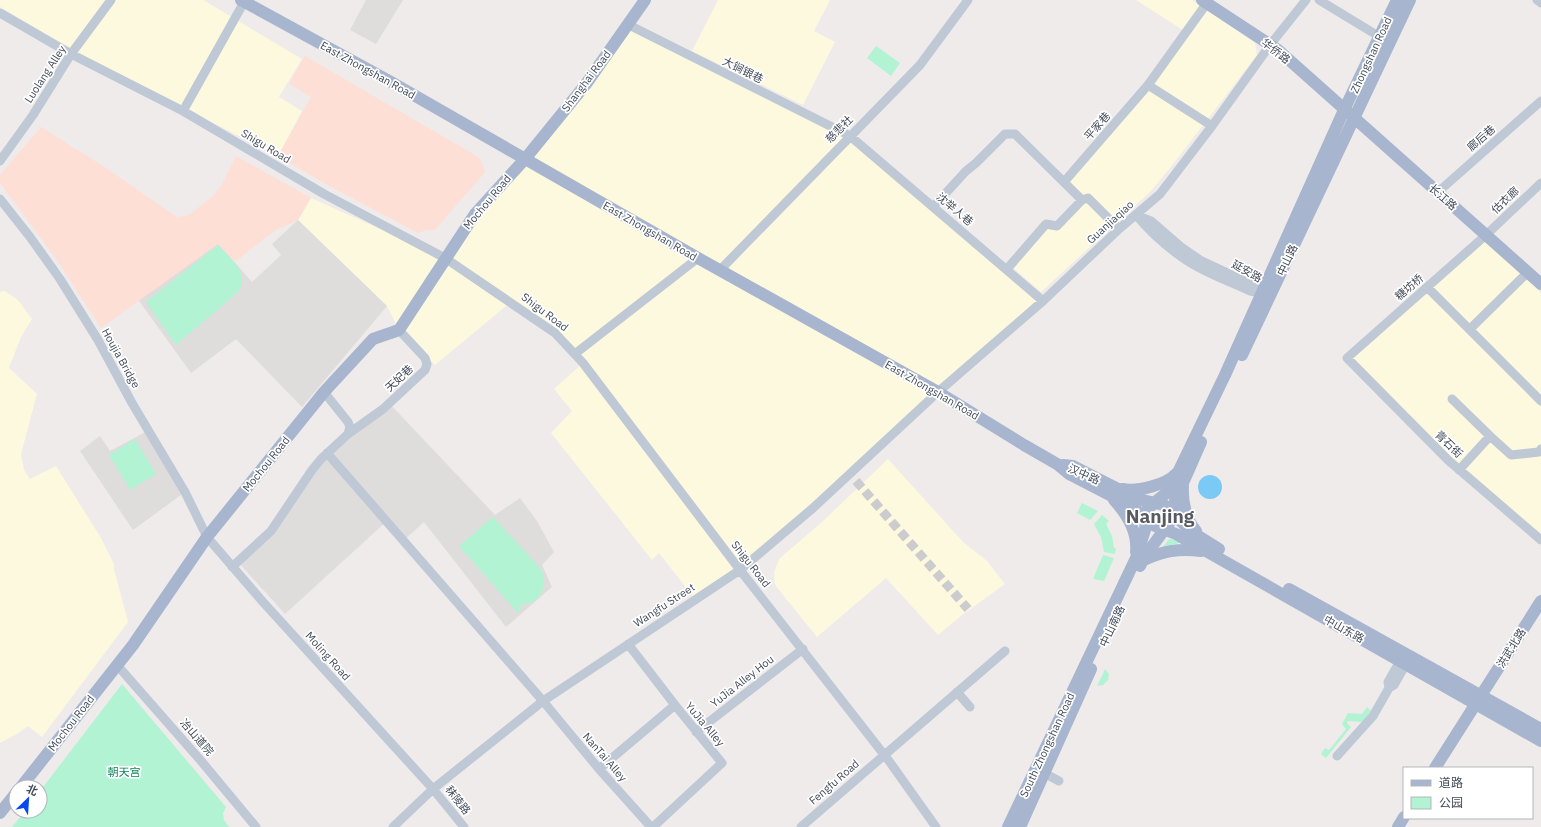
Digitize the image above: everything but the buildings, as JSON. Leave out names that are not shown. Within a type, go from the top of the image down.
[{"type":"main road","name":"Shanghai Road","points":[[525,159],[586,84],[645,0]]},
{"type":"main road","name":"Zhongshan Road","points":[[1344,110],[1397,0]]},
{"type":"main road","name":"中山路","points":[[1165,514],[1169,491],[1182,474],[1410,0]]},
{"type":"main road","name":"East Zhongshan Road","points":[[243,1],[391,82],[698,258],[938,392],[1057,464]]},
{"type":"main road","name":"华侨路","points":[[1205,2],[1270,45],[1344,110]]},
{"type":"main road","name":"中山路","points":[[1165,514],[1175,501],[1182,474],[1344,110]]},
{"type":"main road","name":"长江路","points":[[1344,110],[1541,284]]},
{"type":"main road","name":"Mochou Road","points":[[27,779],[117,665],[208,537],[324,392],[372,339],[399,330],[475,214],[525,159]]},
{"type":"main road","name":"汉中路","points":[[1057,464],[1073,466],[1111,491],[1147,520]]},
{"type":"main road","points":[[1208,548],[1174,550],[1139,560],[1135,537],[1127,516],[1111,491],[1140,490],[1175,475],[1182,474],[1185,509],[1192,527],[1208,548],[1479,699],[1541,729]]},
{"type":"main road","name":"汉中路","points":[[1111,491],[1138,499],[1165,514]]},
{"type":"main road","name":"中山路","points":[[1147,520],[1147,510],[1165,514]]},
{"type":"main road","name":"中山东路","points":[[1147,520],[1155,526],[1165,514]]},
{"type":"main road","name":"中山东路","points":[[1165,514],[1176,534],[1208,548],[1403,663],[1479,699],[1541,741]]},
{"type":"main road","name":"中山东路","points":[[1165,514],[1192,532],[1208,548]]},
{"type":"main road","name":"中山南路","points":[[1044,773],[1139,560],[1153,544],[1165,514]]},
{"type":"main road","name":"中山南路","points":[[1139,560],[1147,520]]},
{"type":"main road","name":"South Zhongshan Road","points":[[1008,827],[1139,560]]},
{"type":"main road","name":"洪武北路","points":[[1436,767],[1541,601]]},
{"type":"main road","name":"South Zhongshan Road","points":[[1020,827],[1044,773]]},
{"type":"main road","points":[[0,813],[8,803]]},
{"type":"street","name":"Luolang Alley","points":[[0,161],[33,115],[71,54],[111,0]]},
{"type":"street","name":"慈悲社","points":[[720,270],[920,65],[968,0]]},
{"type":"street","name":"Guanjiaqiao","points":[[938,392],[1044,301],[1119,229],[1160,194],[1212,126],[1270,45],[1306,0]]},
{"type":"street","points":[[1319,0],[1380,37]]},
{"type":"street","points":[[1537,0],[1541,2]]},
{"type":"street","points":[[183,111],[243,1]]},
{"type":"street","name":"平家巷","points":[[1064,182],[1148,85],[1205,2]]},
{"type":"street","name":"Shigu Road","points":[[0,13],[71,54],[183,111],[324,194],[445,258],[555,333],[576,353],[740,570],[884,755],[936,827]]},
{"type":"street","name":"大锏银巷","points":[[627,24],[850,136]]},
{"type":"street","points":[[1148,85],[1212,126]]},
{"type":"street","name":"廊后巷","points":[[1438,192],[1541,101]]},
{"type":"street","points":[[933,206],[966,171],[1005,134],[1015,134],[1082,200]]},
{"type":"street","name":"沈举人巷","points":[[850,136],[1044,301]]},
{"type":"street","name":"估衣廊","points":[[1486,235],[1541,183]]},
{"type":"street","points":[[1007,269],[1046,224],[1057,226],[1082,200],[1088,198],[1119,229]]},
{"type":"street","name":"Houjia Bridge","points":[[0,199],[60,279],[98,340],[132,403],[185,492],[208,537]]},
{"type":"street","name":"延安路","points":[[1136,215],[1151,221],[1192,255],[1254,285],[1262,293]]},
{"type":"street","name":"糖坊桥","points":[[1347,358],[1486,235]]},
{"type":"street","points":[[576,353],[698,258]]},
{"type":"street","points":[[1470,329],[1528,272]]},
{"type":"street","points":[[1427,287],[1541,401]]},
{"type":"street","name":"天妃巷","points":[[348,434],[383,409],[425,370],[428,364],[425,358],[399,330]]},
{"type":"street","name":"青石街","points":[[1347,358],[1448,460],[1541,540]]},
{"type":"street","points":[[232,567],[271,531],[312,470],[327,453],[348,434],[350,427],[348,422],[324,392]]},
{"type":"street","name":"Wangfu Street","points":[[393,827],[433,789],[543,701],[740,570],[853,477],[938,392]]},
{"type":"street","points":[[1452,399],[1511,455],[1538,452],[1541,449]]},
{"type":"street","points":[[1459,470],[1490,436]]},
{"type":"street","name":"NanTai Alley","points":[[327,453],[543,701],[599,768],[652,827]]},
{"type":"street","name":"Moling Road","points":[[208,537],[232,567],[433,789]]},
{"type":"street","name":"YuJia Alley","points":[[628,644],[675,706],[722,763],[652,827]]},
{"type":"street","name":"YuJia Alley Hou","points":[[696,732],[803,649]]},
{"type":"street","name":"Fengfu Road","points":[[801,827],[1005,651]]},
{"type":"street","points":[[1337,756],[1373,716],[1389,688],[1388,682],[1403,663]]},
{"type":"street","name":"冶山道院","points":[[117,665],[202,762],[256,827]]},
{"type":"street","points":[[957,692],[970,707]]},
{"type":"street","points":[[599,768],[675,706]]},
{"type":"street","points":[[1044,773],[1059,781]]},
{"type":"street","name":"秣陵路","points":[[433,789],[464,827]]},
{"type":"shaded area","points":[[0,0],[203,0],[302,59],[279,97],[302,111],[278,156],[90,60],[0,7]]},
{"type":"shaded area","points":[[366,0],[403,0],[376,44],[350,30]]},
{"type":"shaded area","points":[[718,0],[830,0],[814,31],[835,42],[803,105],[692,51]]},
{"type":"shaded area","points":[[1136,0],[1192,0],[1255,43],[1257,55],[1151,191],[1041,292],[1010,265],[1046,224],[1057,226],[1082,200],[1064,182],[1186,32]]},
{"type":"shaded area","points":[[627,24],[850,136],[1043,301],[813,508],[695,599],[659,553],[652,560],[551,433],[572,411],[554,389],[583,363],[575,353],[511,302],[435,365],[399,330],[387,306],[298,220],[311,198],[445,258]]},
{"type":"shaded area","points":[[305,56],[480,158],[485,172],[435,230],[427,230],[418,233],[331,187],[278,156],[311,97],[289,84]]},
{"type":"shaded area","points":[[41,127],[103,166],[177,217],[189,215],[213,196],[221,186],[236,156],[311,198],[298,220],[274,231],[235,262],[218,244],[101,328],[57,260],[0,183],[0,175]]},
{"type":"shaded area","points":[[298,220],[387,306],[302,407],[236,339],[191,373],[137,298],[216,241],[252,282],[281,255],[272,244]]},
{"type":"shaded area","points":[[1486,235],[1541,293],[1541,540],[1448,460],[1347,358]]},
{"type":"shaded area","points":[[5,291],[18,300],[32,319],[21,337],[9,368],[37,394],[21,454],[24,470],[30,479],[56,466],[101,538],[114,564],[128,622],[42,737],[28,726],[0,743],[0,292]]},
{"type":"shaded area","points":[[389,403],[495,515],[520,498],[537,521],[554,552],[542,565],[552,587],[506,627],[424,522],[404,540],[387,521],[285,614],[240,564],[264,538],[312,470]]},
{"type":"shaded area","points":[[149,430],[185,492],[133,530],[80,451],[100,436],[110,451]]},
{"type":"shaded area","points":[[888,459],[963,542],[987,561],[1005,584],[962,615],[938,635],[886,578],[817,637],[775,585],[774,573],[779,559],[823,521]]},
{"type":"green space","points":[[876,46],[900,63],[891,76],[867,58]]},
{"type":"green space","points":[[218,245],[233,261],[241,273],[241,285],[238,292],[176,345],[146,302]]},
{"type":"green space","points":[[135,439],[156,474],[130,490],[109,455]]},
{"type":"green space","points":[[1082,503],[1098,511],[1090,520],[1077,513]]},
{"type":"green space","points":[[1102,515],[1109,521],[1106,524],[1112,536],[1114,548],[1116,548],[1115,554],[1104,552],[1101,537],[1094,524]]},
{"type":"green space","points":[[493,517],[541,569],[543,576],[544,582],[541,594],[533,602],[519,605],[522,609],[517,612],[459,546]]},
{"type":"green space","points":[[1170,539],[1179,541],[1180,543],[1163,547]]},
{"type":"green space","points":[[1103,555],[1114,558],[1104,581],[1093,579]]},
{"type":"green space","points":[[1105,669],[1109,674],[1108,680],[1103,685],[1097,686]]},
{"type":"green space","name":"朝天宫","points":[[122,684],[226,807],[223,813],[224,820],[229,827],[12,827],[18,819],[48,819],[48,781]]},
{"type":"green space","points":[[1367,707],[1371,711],[1363,722],[1348,721],[1347,723],[1351,727],[1326,758],[1321,754],[1325,748],[1329,750],[1346,729],[1342,724],[1348,713],[1362,714]]},
{"type":"water","points":[[1210,475],[1215,476],[1221,482],[1221,492],[1215,498],[1210,499],[1205,498],[1199,492],[1198,487],[1199,482],[1205,476]]},
{"type":"tunnel","points":[[856,481],[968,609]]},
{"type":"district","name":"Nanjing","points":[[1160,516]]}]
